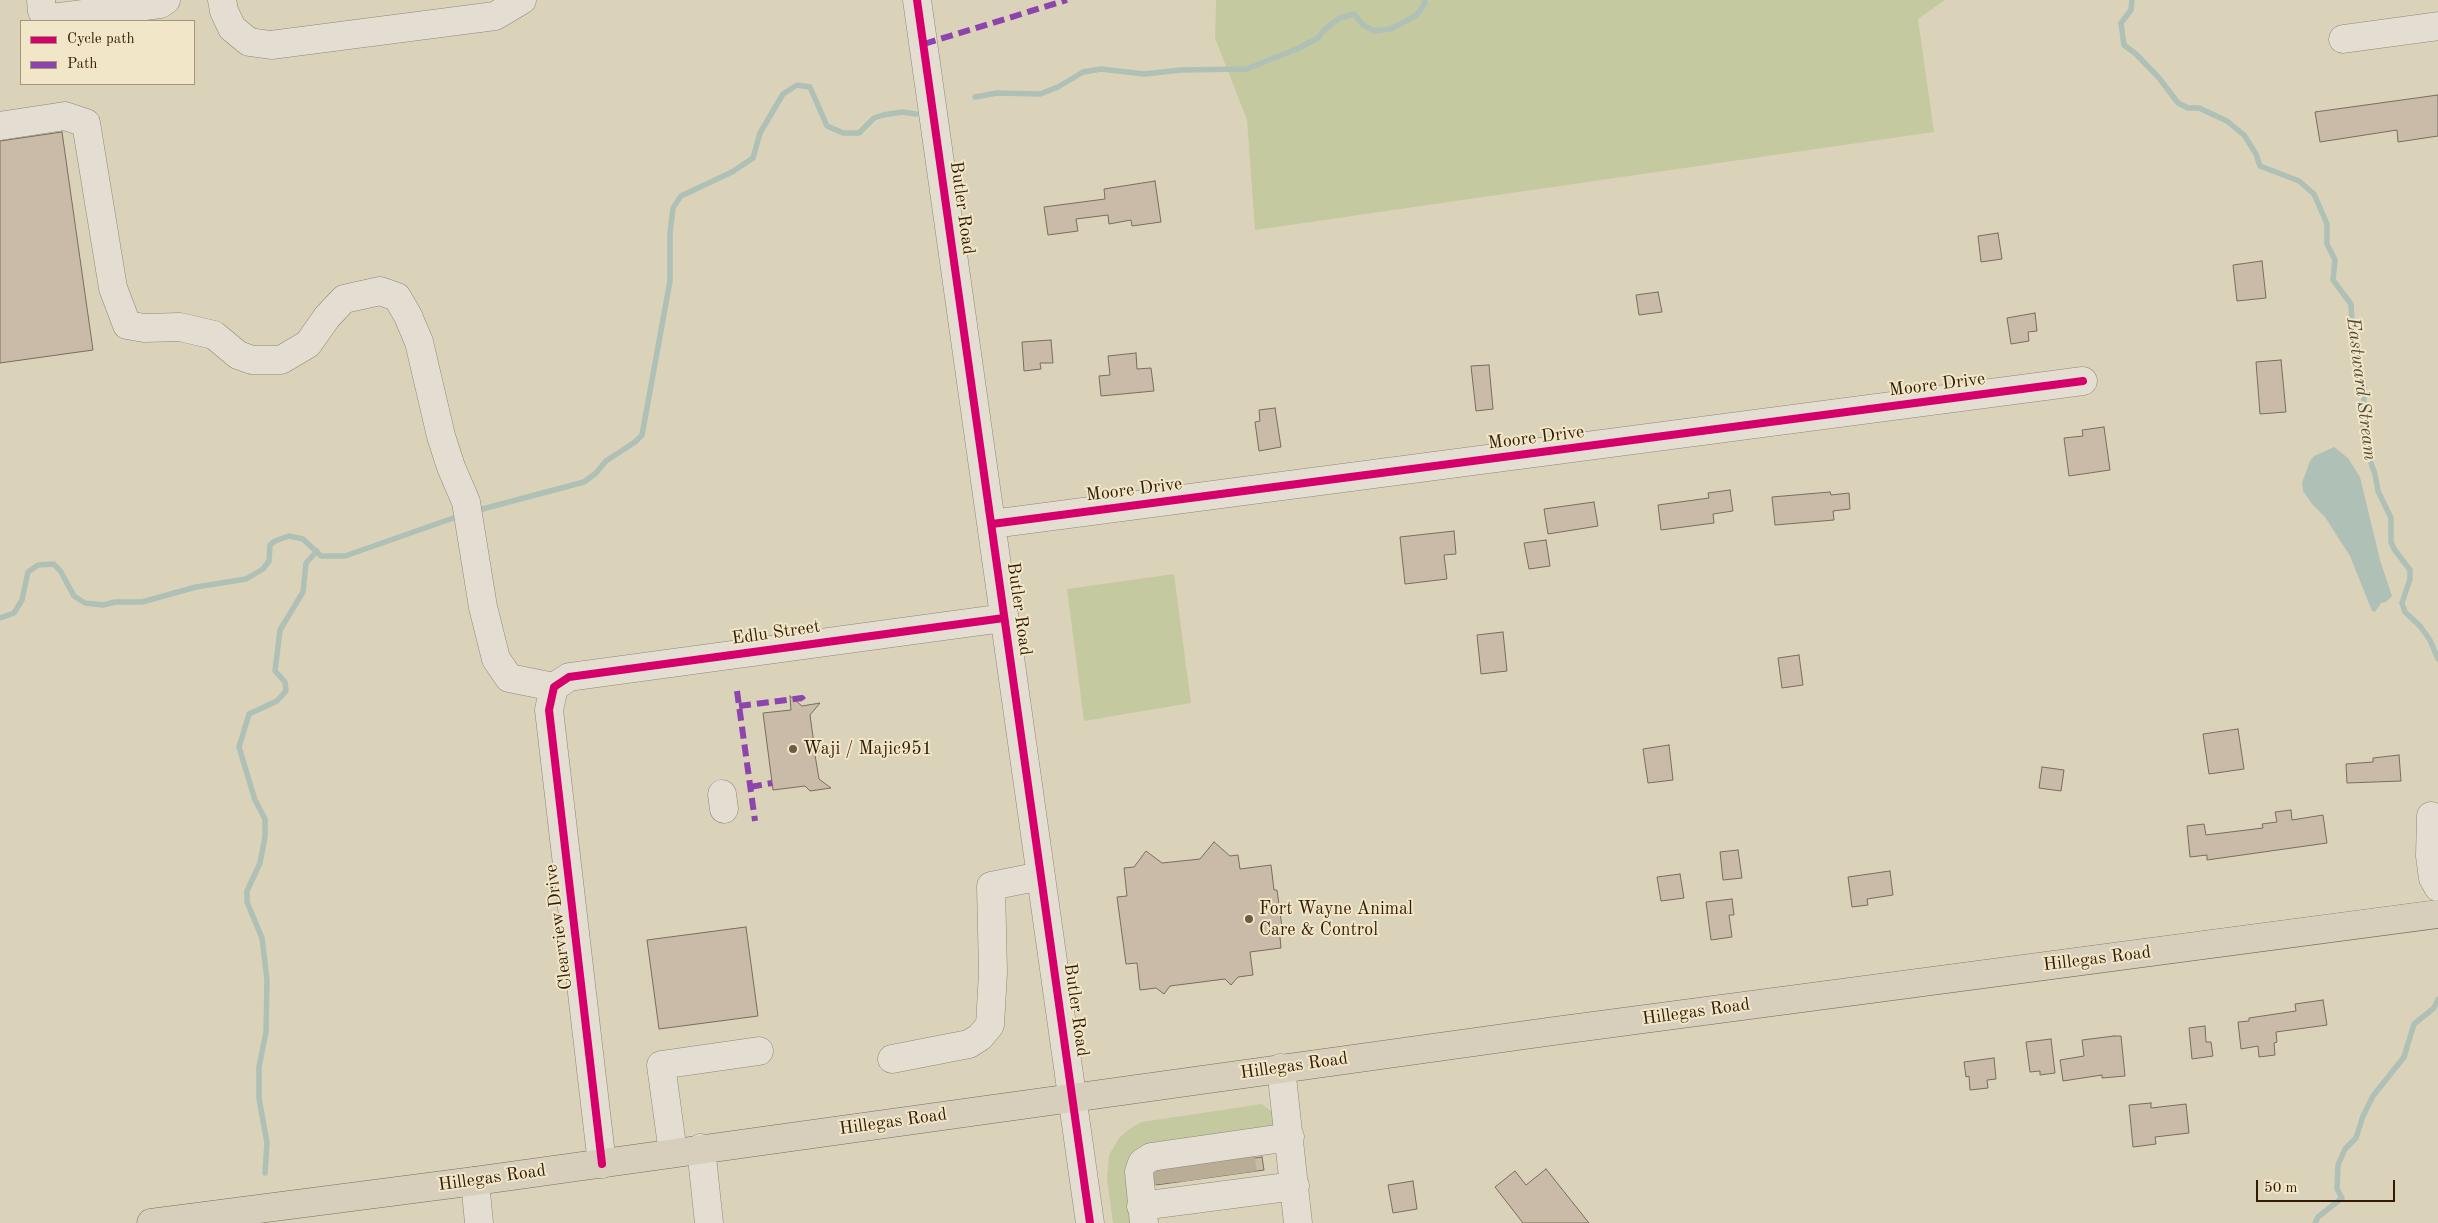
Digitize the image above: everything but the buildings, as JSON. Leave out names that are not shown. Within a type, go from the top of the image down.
[{"type":"main road","name":"Hillegas Road","points":[[151,1223],[602,1164],[701,1148],[1073,1096],[2438,914]]},
{"type":"street","points":[[41,0],[42,11],[52,18],[160,4],[166,0]]},
{"type":"street","points":[[222,0],[224,11],[232,28],[249,42],[270,45],[495,16],[522,0]]},
{"type":"street","name":"Butler Road","points":[[918,0],[1090,1223]]},
{"type":"street","points":[[2344,38],[2438,26]]},
{"type":"street","points":[[0,126],[65,116],[86,123],[113,288],[127,325],[144,328],[180,327],[214,335],[238,355],[252,360],[280,360],[308,344],[327,317],[344,299],[380,291],[396,297],[408,316],[419,342],[441,436],[451,467],[466,502],[483,607],[496,658],[509,678],[554,687]]},
{"type":"street","name":"Moore Drive","points":[[992,524],[2082,381]]},
{"type":"street","name":"Edlu Street","points":[[554,687],[569,677],[1004,618]]},
{"type":"street","name":"Clearview Drive","points":[[554,687],[549,710],[602,1164]]},
{"type":"street","points":[[2431,816],[2430,856],[2433,878],[2438,886]]},
{"type":"street","points":[[892,1059],[969,1044],[980,1038],[990,1025],[994,972],[991,886],[1042,876]]},
{"type":"street","points":[[673,1153],[662,1065],[759,1050]]},
{"type":"street","points":[[1281,1068],[1298,1223]]},
{"type":"street","points":[[1166,1176],[1219,1169],[1290,1137]]},
{"type":"street","points":[[701,1148],[709,1223]]},
{"type":"street","points":[[1142,1214],[1138,1182],[1142,1163],[1151,1157],[1166,1176]]},
{"type":"street","points":[[1166,1176],[1219,1169],[1294,1186]]},
{"type":"street","points":[[1142,1214],[1166,1176]]},
{"type":"street","points":[[474,1181],[479,1223]]},
{"type":"green space","points":[[1216,0],[1945,0],[1918,19],[1934,132],[1255,230],[1247,120],[1215,38]]},
{"type":"green space","points":[[1174,574],[1191,703],[1084,721],[1067,589]]},
{"type":"green space","points":[[1262,1104],[1276,1115],[1278,1126],[1160,1145],[1135,1223],[1113,1223],[1107,1179],[1109,1155],[1119,1138],[1129,1129],[1142,1122]]},
{"type":"shaded area","points":[[2334,447],[2348,458],[2360,477],[2380,560],[2392,596],[2386,602],[2381,603],[2375,612],[2372,611],[2350,556],[2325,517],[2312,504],[2303,491],[2302,483],[2310,461],[2314,456]]},
{"type":"waterway","points":[[975,97],[997,93],[1040,94],[1058,87],[1083,72],[1101,69],[1144,74],[1181,70],[1247,69],[1299,48],[1318,38],[1325,29],[1340,18],[1354,14],[1363,25],[1375,31],[1391,29],[1417,15],[1425,3],[1424,0]]},
{"type":"waterway","name":"Eastward Stream","points":[[2132,0],[2131,10],[2121,23],[2124,45],[2136,54],[2159,78],[2178,103],[2188,108],[2199,108],[2227,121],[2244,135],[2256,154],[2260,166],[2299,181],[2314,194],[2327,224],[2327,244],[2335,260],[2333,280],[2351,304],[2353,343],[2364,386],[2363,436],[2365,447],[2375,474],[2378,491],[2391,518],[2391,542],[2410,570],[2410,579],[2402,603],[2405,612],[2420,626],[2430,640],[2438,659]]},
{"type":"waterway","points":[[475,511],[584,482],[596,473],[606,461],[635,442],[642,435],[670,281],[670,233],[673,208],[681,196],[732,172],[753,158],[760,133],[783,94],[797,85],[810,87],[827,126],[843,133],[859,133],[874,118],[883,115],[902,112],[916,114]]},
{"type":"waterway","points":[[0,618],[14,613],[22,600],[28,572],[38,565],[54,564],[61,572],[74,596],[85,603],[103,605],[115,602],[142,602],[196,587],[246,579],[263,569],[269,561],[270,545],[289,536],[303,539],[321,556],[345,556],[462,515]]},
{"type":"waterway","points":[[265,1173],[267,1143],[259,1098],[259,1067],[266,1032],[267,980],[262,938],[247,902],[247,891],[260,863],[265,837],[265,819],[255,800],[239,747],[249,714],[277,701],[286,691],[285,682],[275,671],[280,630],[303,592],[306,563],[317,551]]},
{"type":"waterway","name":"Eastward Stream","points":[[2315,1223],[2318,1217],[2342,1198],[2337,1189],[2338,1165],[2345,1149],[2356,1138],[2363,1116],[2373,1096],[2404,1057],[2414,1024],[2434,1008],[2438,999]]},
{"type":"tunnel","points":[[1240,1153],[1243,1173]]},
{"type":"tunnel","points":[[1218,1155],[1221,1176]]},
{"type":"tunnel","points":[[1192,1159],[1195,1180]]},
{"type":"tunnel","points":[[1165,1163],[1167,1183]]},
{"type":"marked path","points":[[924,44],[1067,0]]},
{"type":"marked path","points":[[2347,328],[2356,326]]},
{"type":"marked path","points":[[737,691],[755,821]]},
{"type":"marked path","points":[[739,706],[802,698],[807,705]]},
{"type":"marked path","points":[[750,787],[772,783]]},
{"type":"cycle path","points":[[917,0],[1090,1223]]},
{"type":"cycle path","points":[[992,524],[2083,381]]},
{"type":"cycle path","points":[[602,1164],[549,710],[554,687],[569,677],[1004,618]]},
{"type":"place","name":"Waji / Majic951","points":[[793,749]]},
{"type":"place","name":"Fort Wayne Animal Care & Control","points":[[1249,919]]}]
